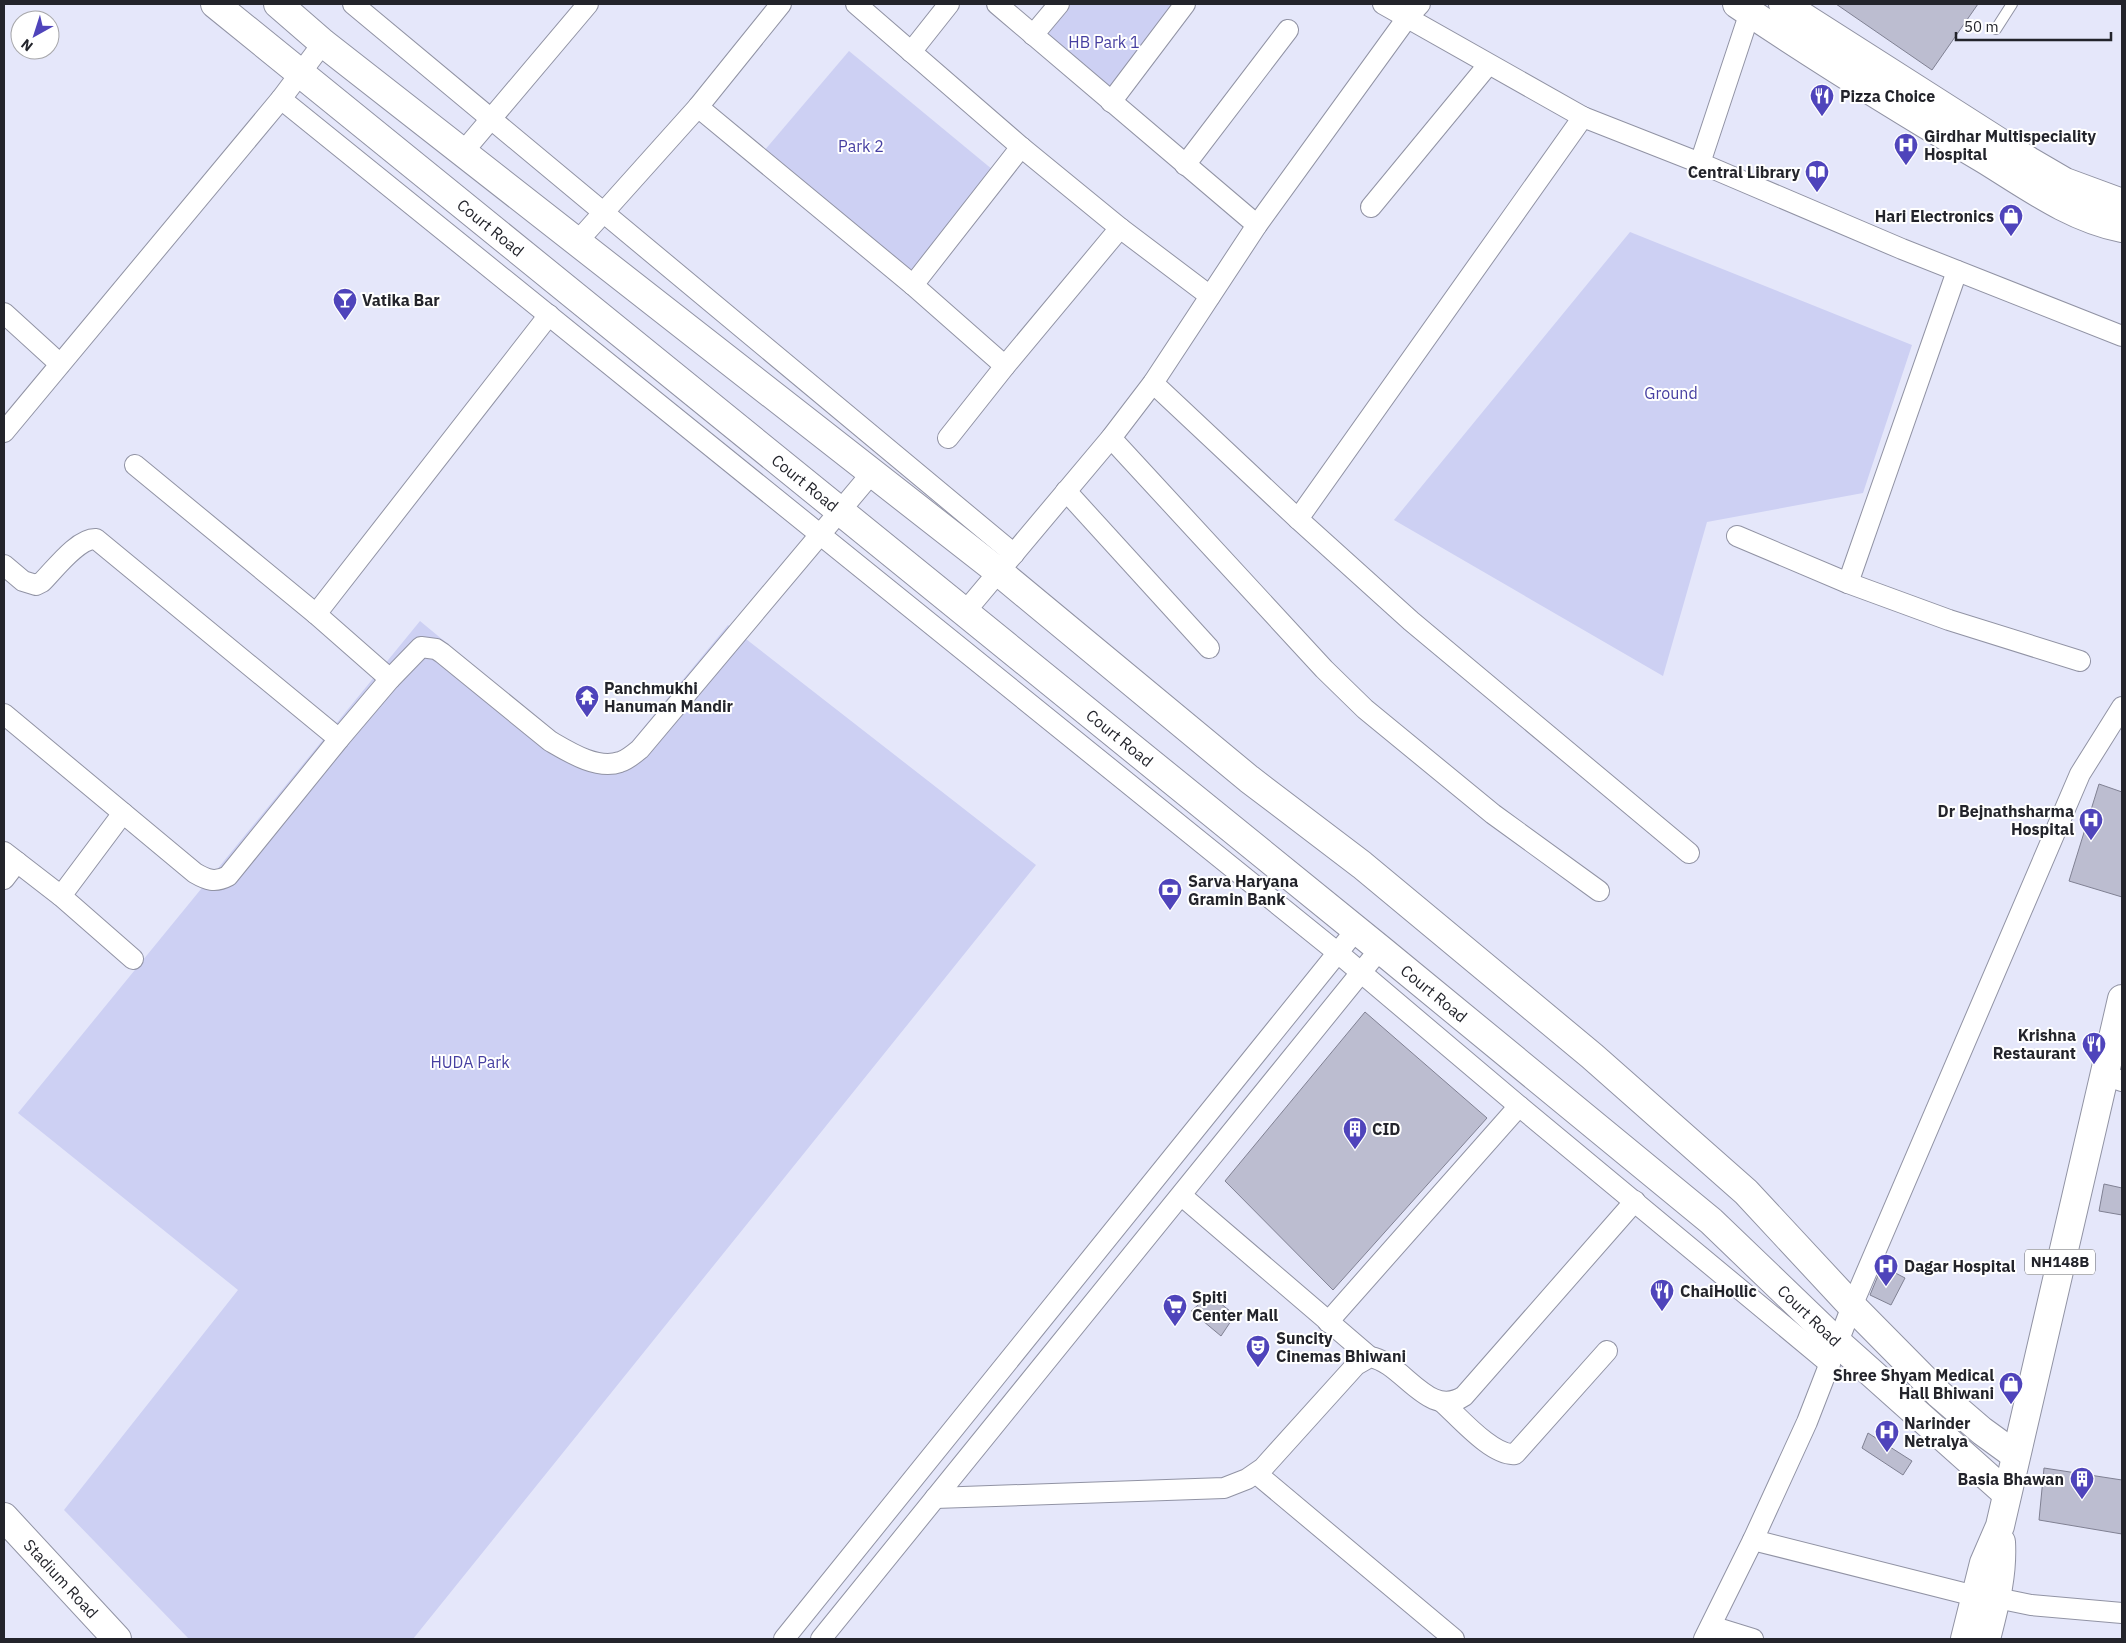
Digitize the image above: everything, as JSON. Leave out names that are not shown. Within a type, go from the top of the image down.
[{"type":"main road","name":"Court Road","points":[[215,4],[1380,949],[1711,1222],[1834,1354],[2006,1493]]},
{"type":"main road","points":[[278,4],[323,43],[871,474],[1006,563],[1249,778],[1362,865],[1592,1056],[1746,1192],[1852,1306],[1953,1406],[1982,1431],[2015,1455]]},
{"type":"main road","points":[[1783,4],[2036,165],[2065,182],[2122,203]]},
{"type":"main road","points":[[1744,8],[1948,138],[2061,206],[2089,220],[2122,228]]},
{"type":"main road","name":"NH148B","points":[[1965,1639],[2002,1564],[2000,1526],[2006,1493],[2113,1078],[2122,1000]]},
{"type":"main road","name":"Stadium Road","points":[[4,1517],[118,1639]]},
{"type":"main road","name":"NH148B","points":[[1986,1597],[1986,1639]]},
{"type":"street","points":[[353,4],[604,212],[1006,563]]},
{"type":"street","points":[[577,242],[698,107],[781,4]]},
{"type":"street","points":[[856,4],[1021,147],[1120,228],[1210,296]]},
{"type":"street","points":[[911,52],[949,4]]},
{"type":"street","points":[[997,4],[1257,225]]},
{"type":"street","points":[[1033,35],[1059,4]]},
{"type":"street","points":[[1111,102],[1185,4]]},
{"type":"street","points":[[1383,4],[1414,11],[1488,64],[1583,117],[2122,336]]},
{"type":"street","points":[[462,152],[583,5]]},
{"type":"street","points":[[1700,163],[1744,8]]},
{"type":"street","points":[[964,613],[1111,438],[1153,383],[1257,225],[1414,11]]},
{"type":"street","points":[[1185,165],[1288,30]]},
{"type":"street","points":[[4,432],[301,75],[323,43]]},
{"type":"street","points":[[1371,207],[1488,64]]},
{"type":"street","points":[[281,99],[1338,952],[1519,1106],[1635,1201],[1834,1354]]},
{"type":"street","points":[[698,107],[913,285],[1005,366]]},
{"type":"street","points":[[1298,520],[1583,117]]},
{"type":"street","points":[[913,285],[1021,147]]},
{"type":"street","points":[[948,438],[1005,366],[1120,228]]},
{"type":"street","points":[[1848,583],[1957,270]]},
{"type":"street","points":[[4,313],[60,364]]},
{"type":"street","points":[[316,614],[549,315]]},
{"type":"street","points":[[1153,383],[1298,520],[1411,621],[1689,853]]},
{"type":"street","points":[[1111,438],[1324,669],[1358,703],[1486,808],[1599,891]]},
{"type":"street","points":[[135,465],[316,614],[390,679]]},
{"type":"street","points":[[4,714],[195,873],[205,880],[216,881],[228,876],[339,739],[390,679],[421,647],[436,649],[550,741],[580,756],[594,762],[620,762],[640,750],[871,474]]},
{"type":"street","points":[[1066,491],[1210,648]]},
{"type":"street","points":[[1737,536],[1848,583],[1949,620],[2080,661]]},
{"type":"street","points":[[4,565],[23,581],[36,585],[42,582],[79,544],[86,539],[96,540],[339,739]]},
{"type":"street","points":[[1753,1639],[1707,1633],[1753,1540],[1807,1422],[1852,1306],[2080,774],[2122,706]]},
{"type":"street","points":[[62,896],[123,812]]},
{"type":"street","points":[[4,879],[10,857],[62,896],[133,959]]},
{"type":"street","points":[[784,1639],[1356,930]]},
{"type":"street","points":[[821,1639],[1182,1196],[1380,949]]},
{"type":"street","points":[[1328,1322],[1519,1106]]},
{"type":"street","points":[[1182,1196],[1370,1357],[1382,1361],[1426,1394],[1442,1402],[1493,1447],[1508,1455],[1515,1454],[1607,1351]]},
{"type":"street","points":[[1442,1402],[1457,1400],[1464,1396],[1635,1201]]},
{"type":"street","points":[[935,1498],[1224,1488],[1236,1485],[1257,1474],[1356,1365],[1370,1357]]},
{"type":"street","points":[[1257,1474],[1454,1639]]},
{"type":"street","points":[[1753,1540],[1986,1597],[2031,1605],[2122,1613]]},
{"type":"lane","points":[[1996,29],[2012,4]]},
{"type":"green space","name":"HB Park 1","points":[[1063,4],[1181,4],[1111,97],[1038,35]]},
{"type":"green space","name":"Park 2","points":[[849,51],[993,170],[912,272],[764,151]]},
{"type":"green space","name":"Ground","points":[[1630,232],[1912,345],[1863,493],[1707,522],[1663,676],[1394,520]]},
{"type":"green space","name":"HUDA Park","points":[[420,621],[605,774],[728,625],[1036,865],[413,1639],[189,1639],[64,1510],[238,1290],[18,1113]]},
{"type":"building","points":[[1836,4],[1978,4],[1932,70]]},
{"type":"building","points":[[2099,784],[2122,792],[2122,897],[2069,881]]},
{"type":"building","name":"CID","points":[[1365,1012],[1487,1118],[1333,1290],[1225,1181]]},
{"type":"building","points":[[2104,1184],[2122,1188],[2122,1215],[2099,1211]]},
{"type":"building","points":[[1882,1266],[1905,1278],[1891,1305],[1870,1295]]},
{"type":"building","points":[[1210,1295],[1235,1315],[1221,1336],[1191,1311]]},
{"type":"building","points":[[1868,1433],[1912,1461],[1903,1475],[1862,1448]]},
{"type":"building","name":"Basia Bhawan","points":[[2044,1468],[2122,1480],[2122,1534],[2039,1520]]},
{"type":"place","name":"Pizza Choice","points":[[1822,117]]},
{"type":"place","name":"Girdhar Multispeciality Hospital","points":[[1906,166]]},
{"type":"place","name":"Central Library","points":[[1817,193]]},
{"type":"place","name":"Hari Electronics","points":[[2011,237]]},
{"type":"place","name":"Vatika Bar","points":[[345,321]]},
{"type":"place","name":"Panchmukhi Hanuman Mandir","points":[[587,718]]},
{"type":"place","name":"Dr Bejnathsharma Hospital","points":[[2091,841]]},
{"type":"place","name":"Sarva Haryana Gramin Bank","points":[[1170,911]]},
{"type":"place","name":"Krishna Restaurant","points":[[2094,1065]]},
{"type":"place","name":"CID","points":[[1355,1150]]},
{"type":"place","name":"Dagar Hospital","points":[[1886,1287]]},
{"type":"place","name":"ChaiHollic","points":[[1662,1312]]},
{"type":"place","name":"Spiti Center Mall","points":[[1175,1327]]},
{"type":"place","name":"Suncity Cinemas Bhiwani","points":[[1258,1368]]},
{"type":"place","name":"Shree Shyam Medical Hall Bhiwani","points":[[2011,1405]]},
{"type":"place","name":"Narinder Netralya","points":[[1887,1453]]},
{"type":"place","name":"Basia Bhawan","points":[[2082,1500]]}]
